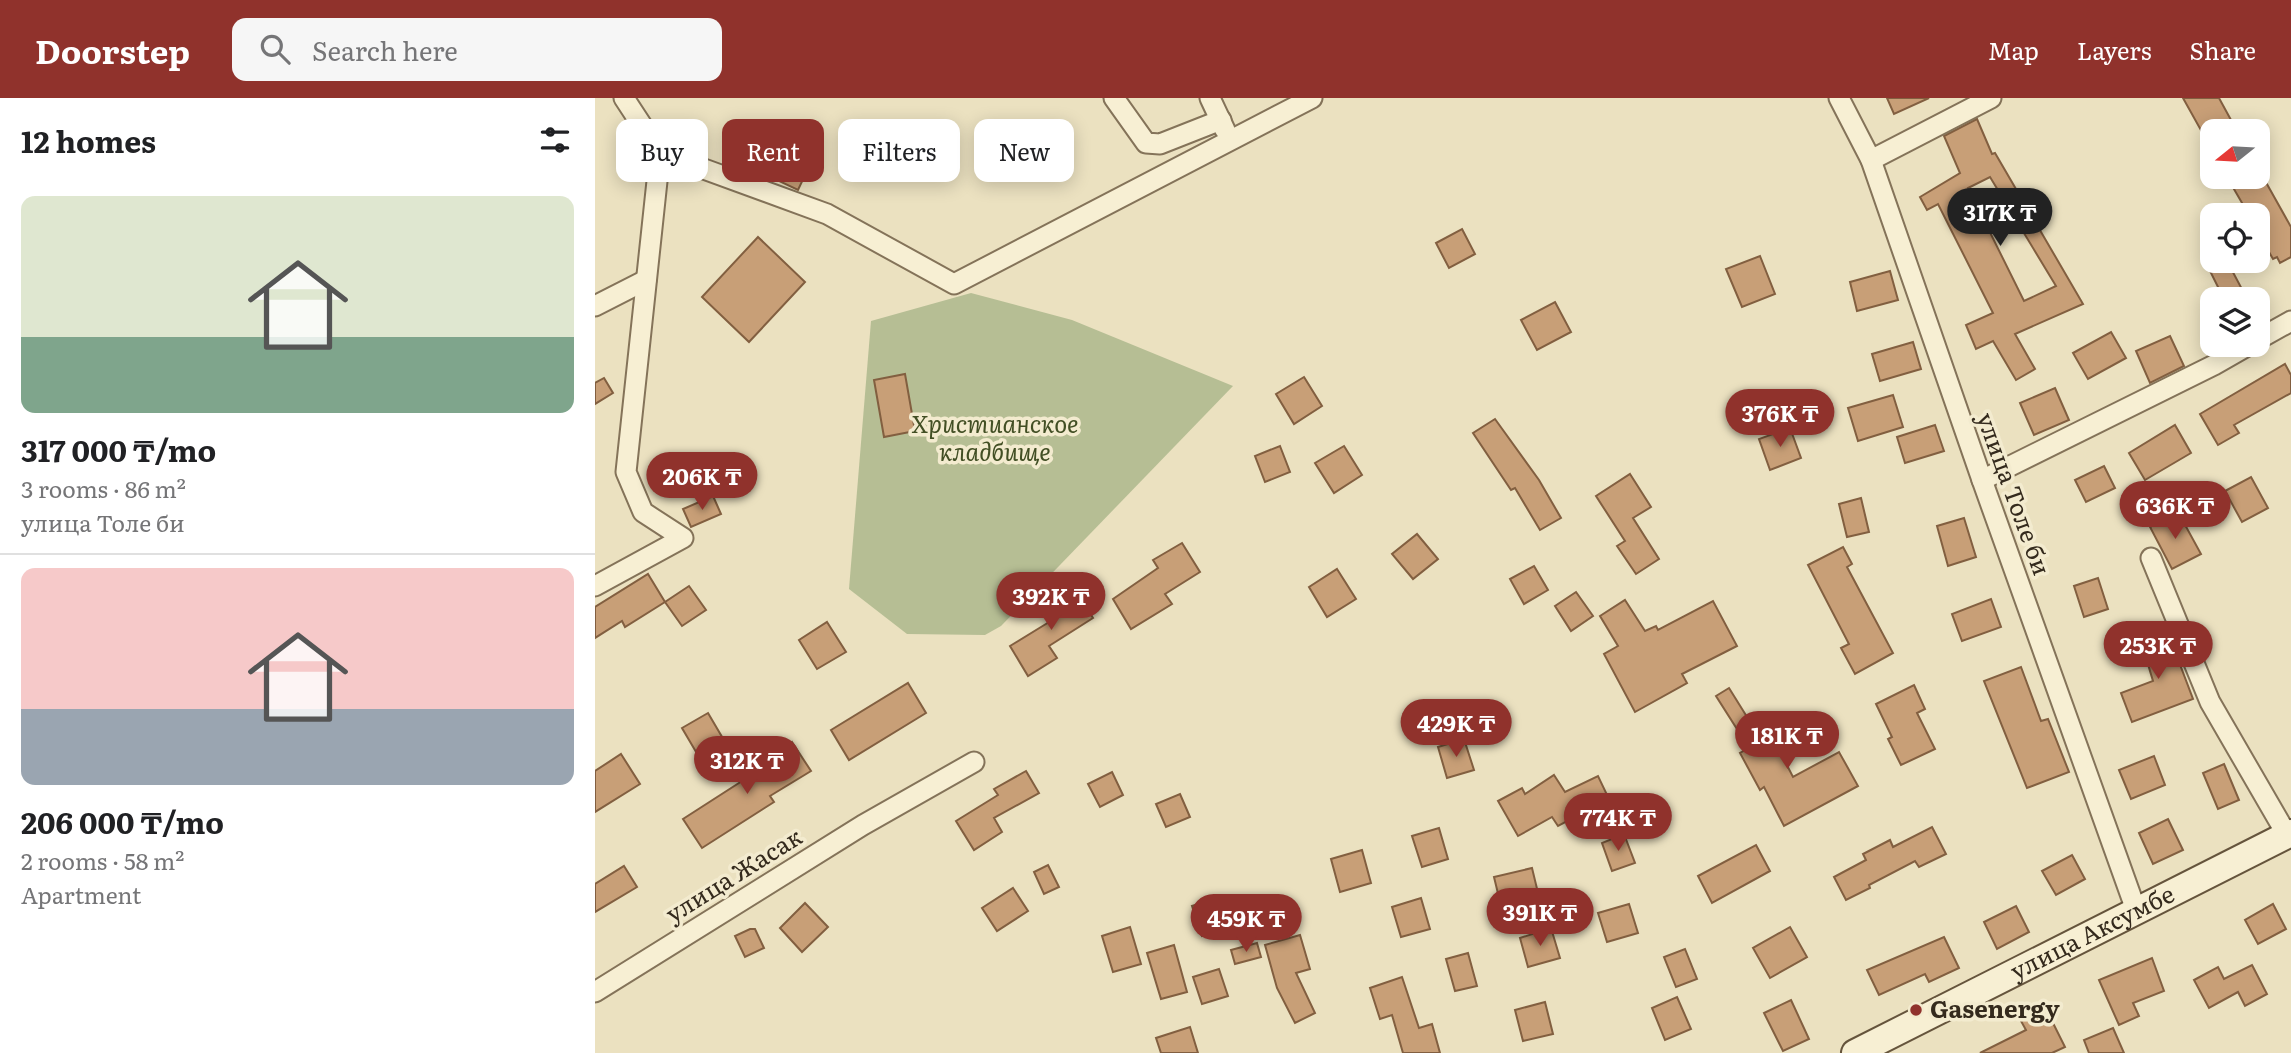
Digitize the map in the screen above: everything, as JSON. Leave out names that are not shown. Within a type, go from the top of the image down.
[{"type":"main road","name":"улица Аксумбе","points":[[1855,1053],[2289,834]]},
{"type":"street","points":[[624,98],[638,119]]},
{"type":"street","points":[[1114,98],[1146,143],[1160,144],[1221,120]]},
{"type":"street","points":[[1210,98],[1230,140]]},
{"type":"street","points":[[708,171],[827,214],[954,285],[1312,98]]},
{"type":"street","name":"улица Толе би","points":[[1839,98],[1871,160],[2136,910]]},
{"type":"street","points":[[1871,160],[1991,98]]},
{"type":"street","points":[[595,586],[683,538],[643,512],[626,472],[657,182]]},
{"type":"street","points":[[595,306],[646,280]]},
{"type":"street","points":[[2270,333],[2291,321]]},
{"type":"street","points":[[1982,480],[2228,357]]},
{"type":"street","points":[[2151,558],[2210,702],[2289,834]]},
{"type":"street","name":"улица Жасак","points":[[595,992],[863,825],[974,762]]},
{"type":"green space","name":"Христианское кладбище","points":[[971,293],[1072,320],[1233,386],[1001,626],[985,635],[907,634],[849,589],[871,321]]},
{"type":"building","points":[[1887,98],[1929,98],[1894,114]]},
{"type":"building","points":[[2183,98],[2219,98],[2230,119],[2200,119],[2200,128]]},
{"type":"building","points":[[1977,119],[1992,154],[1995,153],[2083,304],[2015,334],[2035,369],[2016,380],[1993,341],[1976,349],[1966,325],[1993,313],[1938,204],[1927,210],[1920,197],[1960,173],[1944,136]],"holes":[[[1990,177],[2056,286],[2024,301],[1968,188]]]},
{"type":"building","points":[[781,182],[802,182],[798,190]]},
{"type":"building","points":[[2234,189],[2270,189],[2291,227],[2291,257],[2280,263],[2277,257],[2273,259],[2270,254],[2270,203],[2242,203]]},
{"type":"building","points":[[1462,229],[1475,254],[1449,268],[1436,243]]},
{"type":"building","points":[[758,237],[805,282],[749,342],[702,297]]},
{"type":"building","points":[[1760,256],[1775,294],[1742,307],[1726,269]]},
{"type":"building","points":[[1890,271],[1898,300],[1857,311],[1850,282]]},
{"type":"building","points":[[2211,273],[2233,273],[2241,287],[2218,287]]},
{"type":"building","points":[[1555,302],[1571,332],[1537,350],[1521,320]]},
{"type":"building","points":[[2111,332],[2126,358],[2088,379],[2073,353]]},
{"type":"building","points":[[2170,336],[2184,366],[2150,383],[2136,351]]},
{"type":"building","points":[[1913,342],[1921,369],[1880,381],[1872,354]]},
{"type":"building","points":[[2285,364],[2291,375],[2291,393],[2234,425],[2239,433],[2218,445],[2200,414]]},
{"type":"building","points":[[905,374],[915,431],[884,437],[874,380]]},
{"type":"building","points":[[1304,377],[1322,406],[1294,424],[1276,394]]},
{"type":"building","points":[[604,378],[613,393],[595,404],[595,383]]},
{"type":"building","points":[[2055,388],[2069,420],[2034,435],[2020,403]]},
{"type":"building","points":[[1893,395],[1903,427],[1858,441],[1848,408]]},
{"type":"building","points":[[1495,419],[1539,480],[1561,518],[1540,530],[1515,488],[1511,490],[1473,433]]},
{"type":"building","points":[[1935,425],[1944,451],[1905,463],[1897,437]]},
{"type":"building","points":[[2175,425],[2191,453],[2145,480],[2129,453]]},
{"type":"building","points":[[1790,428],[1801,458],[1770,470],[1759,439]]},
{"type":"building","points":[[1280,446],[1290,472],[1265,482],[1255,456]]},
{"type":"building","points":[[1344,446],[1362,475],[1334,493],[1315,463]]},
{"type":"building","points":[[2104,466],[2115,488],[2086,502],[2075,480]]},
{"type":"building","points":[[1630,474],[1651,507],[1633,518],[1659,559],[1636,574],[1617,546],[1625,541],[1596,496]]},
{"type":"building","points":[[2251,477],[2268,508],[2242,522],[2225,491]]},
{"type":"building","points":[[713,496],[721,514],[691,527],[683,509]]},
{"type":"building","points":[[1861,498],[1869,532],[1847,537],[1839,504]]},
{"type":"building","points":[[2178,512],[2201,554],[2172,569],[2150,527]]},
{"type":"building","points":[[1964,518],[1976,557],[1948,566],[1937,526]]},
{"type":"building","points":[[1417,534],[1438,559],[1413,579],[1392,554]]},
{"type":"building","points":[[1182,543],[1200,572],[1165,594],[1172,604],[1131,629],[1113,599],[1158,568],[1153,560]]},
{"type":"building","points":[[1843,547],[1852,564],[1847,567],[1893,653],[1855,674],[1841,648],[1849,644],[1808,565]]},
{"type":"building","points":[[1534,566],[1548,590],[1524,604],[1510,579]]},
{"type":"building","points":[[1337,569],[1356,599],[1327,617],[1309,587]]},
{"type":"building","points":[[648,574],[665,602],[625,627],[622,621],[595,638],[595,607]]},
{"type":"building","points":[[2098,578],[2108,609],[2084,617],[2074,586]]},
{"type":"building","points":[[689,586],[706,610],[682,626],[665,602]]},
{"type":"building","points":[[1075,589],[1093,618],[1049,646],[1057,658],[1028,676],[1010,646],[1054,619],[1046,606]]},
{"type":"building","points":[[1576,592],[1593,616],[1571,631],[1555,606]]},
{"type":"building","points":[[1991,599],[2001,627],[1962,641],[1952,614]]},
{"type":"building","points":[[1625,600],[1645,631],[1656,626],[1658,630],[1713,601],[1737,646],[1682,674],[1687,683],[1635,712],[1604,654],[1618,646],[1600,616]]},
{"type":"building","points":[[827,622],[846,652],[817,669],[799,640]]},
{"type":"building","points":[[2166,630],[2176,663],[2179,662],[2193,699],[2132,722],[2121,693],[2153,681],[2140,638]]},
{"type":"building","points":[[2021,667],[2041,721],[2048,719],[2069,772],[2027,788],[1984,681]]},
{"type":"building","points":[[908,683],[926,713],[849,760],[831,730]]},
{"type":"building","points":[[1914,685],[1925,709],[1917,713],[1935,749],[1901,765],[1888,739],[1892,737],[1876,704]]},
{"type":"building","points":[[1729,688],[1762,741],[1772,736],[1793,777],[1839,752],[1858,786],[1784,826],[1764,787],[1760,790],[1740,753],[1749,748],[1716,696]]},
{"type":"building","points":[[708,713],[725,742],[699,757],[682,728]]},
{"type":"building","points":[[1464,739],[1474,770],[1447,778],[1438,747]]},
{"type":"building","points":[[792,742],[811,771],[770,796],[774,802],[702,848],[683,819],[767,765],[764,760]]},
{"type":"building","points":[[621,754],[640,784],[595,812],[595,771]]},
{"type":"building","points":[[2154,756],[2165,785],[2131,799],[2119,770]]},
{"type":"building","points":[[2224,764],[2239,800],[2218,809],[2203,773]]},
{"type":"building","points":[[1026,771],[1039,793],[994,818],[1002,832],[974,850],[956,821],[998,795],[994,789]]},
{"type":"building","points":[[1112,772],[1123,795],[1100,807],[1088,784]]},
{"type":"building","points":[[1554,775],[1565,792],[1598,776],[1609,799],[1558,826],[1552,817],[1518,836],[1498,801],[1522,788],[1525,794]]},
{"type":"building","points":[[1180,794],[1190,817],[1166,827],[1156,804]]},
{"type":"building","points":[[2168,819],[2183,850],[2153,864],[2139,833]]},
{"type":"building","points":[[1932,827],[1946,854],[1919,867],[1915,861],[1846,900],[1834,877],[1866,860],[1863,854],[1890,840],[1893,847]]},
{"type":"building","points":[[1439,828],[1448,859],[1422,867],[1412,836]]},
{"type":"building","points":[[1624,834],[1635,863],[1612,871],[1602,843]]},
{"type":"building","points":[[1756,845],[1770,871],[1712,903],[1698,876]]},
{"type":"building","points":[[1362,850],[1371,883],[1340,892],[1331,859]]},
{"type":"building","points":[[2072,855],[2085,879],[2056,895],[2042,871]]},
{"type":"building","points":[[1048,865],[1059,887],[1044,894],[1034,872]]},
{"type":"building","points":[[624,866],[637,887],[595,912],[595,884]]},
{"type":"building","points":[[1532,868],[1539,897],[1501,906],[1494,877]]},
{"type":"building","points":[[1013,888],[1028,911],[997,931],[982,908]]},
{"type":"building","points":[[1225,896],[1235,926],[1202,936],[1192,906]]},
{"type":"building","points":[[1421,898],[1430,929],[1401,937],[1392,907]]},
{"type":"building","points":[[805,903],[828,927],[802,952],[780,928]]},
{"type":"building","points":[[1629,904],[1638,933],[1607,942],[1598,913]]},
{"type":"building","points":[[2273,904],[2286,929],[2258,944],[2245,920]]},
{"type":"building","points":[[2016,906],[2029,932],[1997,949],[1984,922]]},
{"type":"building","points":[[1130,927],[1141,964],[1113,972],[1102,936]]},
{"type":"building","points":[[1790,927],[1807,957],[1770,978],[1753,948]]},
{"type":"building","points":[[1551,928],[1560,958],[1528,967],[1520,938]]},
{"type":"building","points":[[755,929],[764,948],[745,957],[735,936]]},
{"type":"building","points":[[1300,935],[1310,969],[1296,973],[1315,1013],[1295,1023],[1277,988],[1265,945]]},
{"type":"building","points":[[1944,937],[1959,968],[1929,982],[1925,974],[1879,995],[1867,970]]},
{"type":"building","points":[[1257,943],[1261,957],[1235,964],[1231,950]]},
{"type":"building","points":[[1174,945],[1187,992],[1161,999],[1147,953]]},
{"type":"building","points":[[1685,949],[1697,979],[1676,987],[1664,957]]},
{"type":"building","points":[[1468,953],[1477,986],[1455,991],[1446,959]]},
{"type":"building","points":[[2152,958],[2164,991],[2133,1003],[2139,1016],[2119,1025],[2099,980]]},
{"type":"building","points":[[2252,965],[2267,994],[2245,1006],[2238,992],[2209,1008],[2194,980],[2218,967],[2224,979]]},
{"type":"building","points":[[1219,969],[1228,996],[1202,1004],[1193,977]]},
{"type":"building","points":[[1402,977],[1419,1028],[1432,1024],[1440,1053],[1403,1053],[1392,1015],[1380,1019],[1370,988]]},
{"type":"building","points":[[1677,997],[1691,1029],[1665,1040],[1652,1008]]},
{"type":"building","points":[[1791,1000],[1809,1039],[1783,1051],[1764,1013]]},
{"type":"building","points":[[1545,1002],[1553,1034],[1523,1041],[1515,1010]]},
{"type":"building","points":[[2046,1009],[2065,1047],[2052,1053],[1980,1053],[2026,1030],[2021,1021]]},
{"type":"building","points":[[1190,1027],[1198,1053],[1161,1053],[1156,1038]]},
{"type":"building","points":[[2113,1028],[2124,1053],[2089,1053],[2084,1040]]},
{"type":"place","name":"Gasenergy","points":[[1916,1010]]}]
